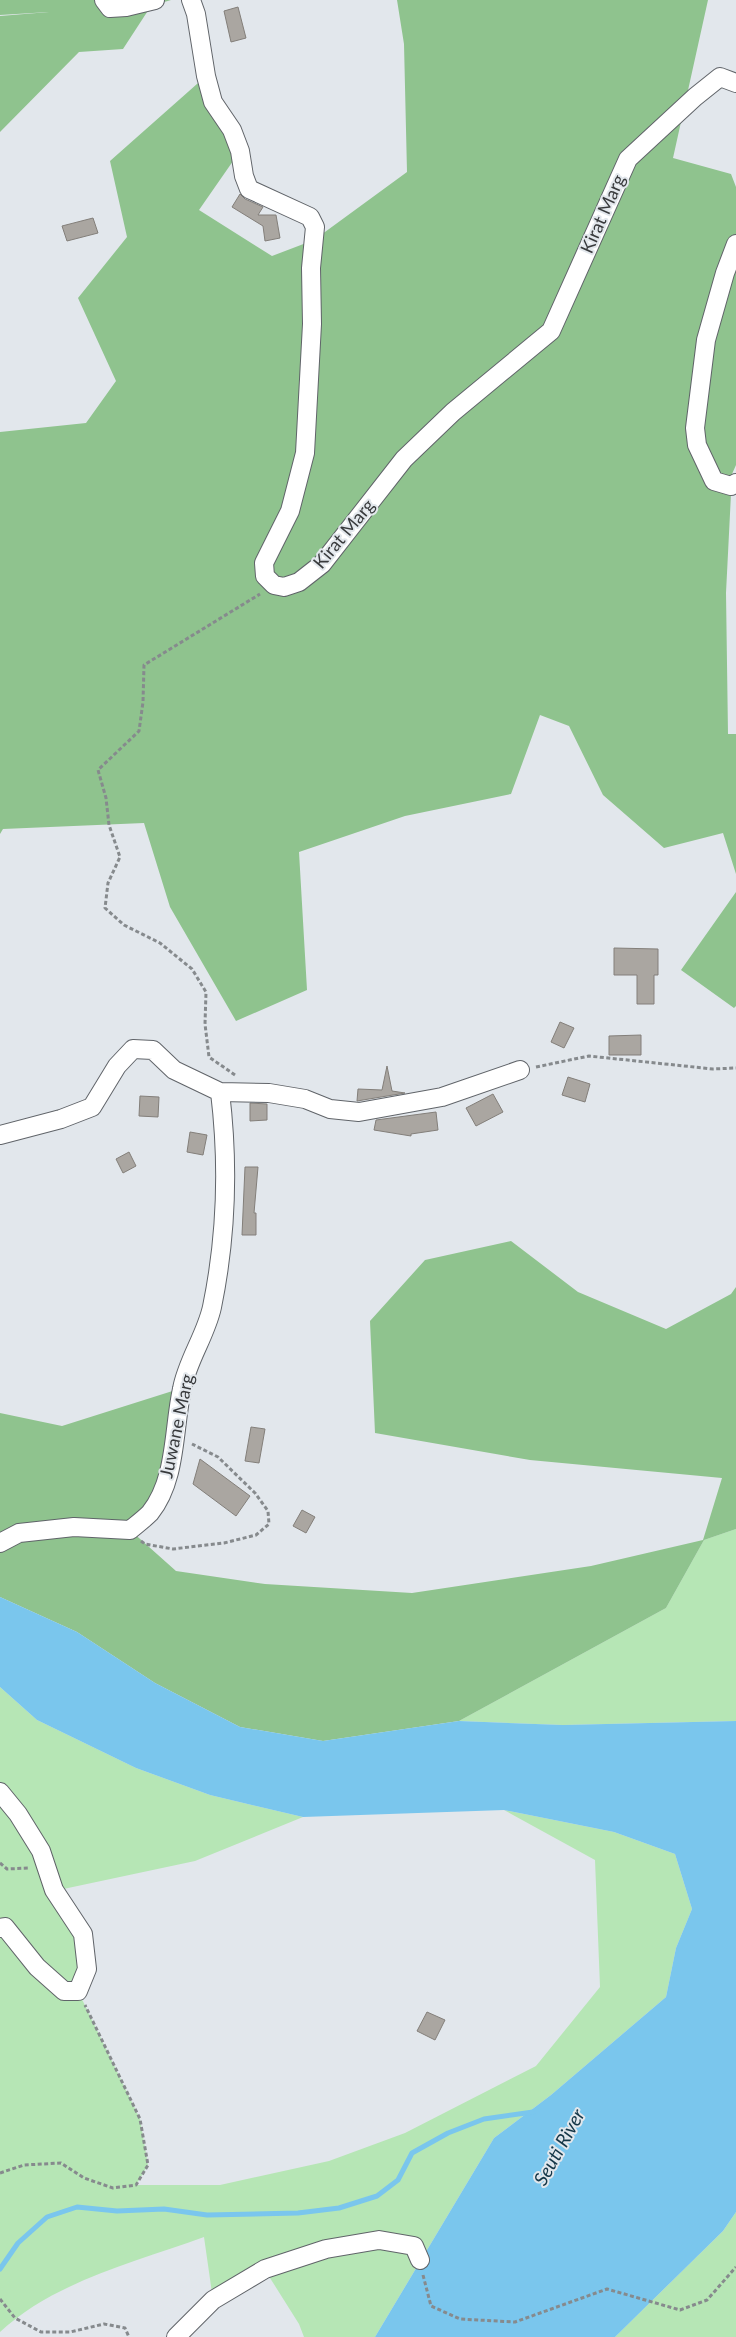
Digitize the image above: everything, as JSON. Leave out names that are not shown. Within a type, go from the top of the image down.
[{"type":"street","points":[[104,0],[110,8],[126,8],[155,0]]},
{"type":"street","points":[[190,0],[196,14],[206,76],[213,102],[232,130],[240,151],[244,176],[249,189],[310,217],[315,227],[311,268],[312,324],[305,454],[290,510],[264,563],[265,576],[274,585]]},
{"type":"street","name":"Kirat Marg","points":[[274,585],[284,587],[299,582],[322,564],[404,459],[453,412],[551,331],[628,160],[695,97],[720,77],[736,83]]},
{"type":"street","points":[[736,244],[725,273],[706,340],[695,428],[697,445],[714,481],[731,486],[736,483]]},
{"type":"street","points":[[0,1135],[60,1119],[92,1107],[116,1066],[133,1049],[153,1050],[174,1070],[220,1092],[269,1093],[304,1100],[330,1109],[359,1112],[442,1097],[520,1070]]},
{"type":"street","name":"Juwane Marg","points":[[130,1530],[150,1513],[163,1490],[176,1440],[182,1388],[211,1309],[226,1213],[226,1143],[220,1092]]},
{"type":"street","points":[[0,1543],[19,1533],[74,1527],[130,1530]]},
{"type":"street","points":[[0,1792],[18,1814],[41,1851],[54,1890],[83,1934],[87,1969],[78,1991],[64,1991],[37,1967],[5,1927],[0,1928]]},
{"type":"street","points":[[176,2337],[213,2300],[265,2269],[326,2249],[379,2240],[414,2246],[420,2260]]},
{"type":"path","points":[[242,1079],[209,1057],[205,1024],[206,992],[192,969],[160,943],[124,925],[106,908],[108,883],[120,857],[109,825],[106,798],[98,770],[139,731],[143,702],[144,664],[274,585]]},
{"type":"path","points":[[520,1070],[589,1056],[713,1069],[736,1068]]},
{"type":"path","points":[[130,1530],[145,1544],[173,1549],[224,1543],[256,1535],[269,1524],[268,1511],[255,1493],[218,1457],[188,1442],[176,1440]]},
{"type":"path","points":[[0,1863],[7,1869],[29,1869],[41,1851]]},
{"type":"path","points":[[0,2173],[24,2165],[61,2163],[84,2178],[113,2188],[136,2185],[148,2165],[140,2120],[78,1991]]},
{"type":"path","points":[[420,2260],[431,2306],[460,2319],[515,2322],[607,2289],[680,2310],[707,2300],[736,2267]]},
{"type":"path","points":[[0,2299],[15,2318],[42,2332],[70,2332],[104,2324],[125,2328],[130,2337]]},
{"type":"green space","points":[[0,0],[171,0],[151,6],[123,49],[79,52],[0,132],[0,16],[49,12],[0,15]]},
{"type":"green space","points":[[397,0],[708,0],[673,158],[731,174],[736,187],[736,465],[732,474],[726,593],[728,734],[736,734],[736,874],[723,833],[664,848],[603,795],[569,726],[540,715],[511,794],[405,816],[299,852],[307,990],[236,1021],[170,907],[144,823],[3,829],[0,834],[0,432],[86,423],[116,381],[78,298],[127,237],[110,161],[206,76],[240,151],[199,210],[272,256],[314,240],[407,172],[404,44]]},
{"type":"green space","points":[[736,892],[736,1006],[734,1008],[681,970]]},
{"type":"green space","points":[[511,1241],[578,1292],[666,1329],[731,1294],[736,1287],[736,1529],[704,1540],[666,1608],[459,1721],[323,1741],[240,1727],[155,1683],[77,1632],[0,1597],[0,1413],[62,1426],[182,1388],[163,1490],[130,1530],[176,1571],[265,1584],[412,1593],[591,1566],[703,1540],[722,1478],[530,1460],[375,1433],[370,1321],[425,1260]]},
{"type":"green space","points":[[736,1529],[736,1721],[563,1725],[459,1721],[666,1608],[704,1540]]},
{"type":"green space","points":[[0,1687],[37,1720],[136,1768],[210,1795],[303,1817],[195,1861],[54,1891],[83,1934],[78,1991],[140,2119],[148,2165],[136,2185],[220,2185],[329,2161],[405,2133],[536,2066],[600,1987],[595,1860],[504,1810],[614,1832],[675,1854],[692,1909],[676,1948],[666,1997],[551,2095],[494,2138],[375,2337],[304,2337],[299,2324],[265,2270],[213,2300],[204,2237],[71,2286],[22,2314],[0,2332]]},
{"type":"green space","points":[[736,2212],[736,2337],[615,2337],[723,2231]]},
{"type":"water","name":"Seuti River","points":[[0,1597],[77,1632],[155,1683],[240,1727],[323,1741],[459,1721],[563,1725],[736,1721],[736,2212],[723,2231],[615,2337],[375,2337],[494,2138],[551,2095],[666,1997],[676,1948],[692,1909],[675,1854],[614,1832],[504,1810],[303,1817],[210,1795],[136,1768],[37,1720],[0,1687]]},
{"type":"building","points":[[238,7],[246,38],[231,42],[224,11]]},
{"type":"building","points":[[240,194],[245,199],[263,207],[258,215],[276,215],[280,238],[265,241],[263,226],[232,207]]},
{"type":"building","points":[[93,218],[98,233],[67,241],[62,226]]},
{"type":"building","points":[[614,948],[658,949],[658,975],[654,975],[654,1004],[637,1004],[637,975],[614,975]]},
{"type":"building","points":[[560,1022],[574,1028],[564,1048],[551,1042]]},
{"type":"building","points":[[641,1035],[641,1055],[609,1055],[609,1036]]},
{"type":"building","points":[[387,1066],[392,1091],[405,1093],[357,1101],[358,1089],[382,1090]]},
{"type":"building","points":[[568,1077],[590,1084],[585,1102],[562,1095]]},
{"type":"building","points":[[493,1094],[503,1112],[476,1126],[466,1108]]},
{"type":"building","points":[[140,1096],[159,1097],[158,1117],[139,1116]]},
{"type":"building","points":[[250,1103],[267,1104],[267,1120],[250,1121]]},
{"type":"building","points":[[436,1112],[438,1130],[411,1134],[411,1136],[374,1130],[376,1120]]},
{"type":"building","points":[[190,1132],[207,1135],[203,1155],[187,1152]]},
{"type":"building","points":[[129,1152],[136,1166],[123,1173],[116,1159]]},
{"type":"building","points":[[245,1167],[258,1167],[254,1213],[256,1213],[256,1235],[242,1235]]},
{"type":"building","points":[[251,1427],[265,1429],[259,1463],[245,1461]]},
{"type":"building","points":[[200,1459],[250,1496],[236,1516],[193,1484]]},
{"type":"building","points":[[302,1510],[315,1517],[306,1533],[293,1526]]},
{"type":"building","points":[[427,2012],[445,2020],[435,2040],[417,2031]]},
{"type":"waterway","points":[[0,2269],[18,2243],[47,2217],[77,2207],[117,2211],[164,2209],[207,2215],[298,2213],[339,2208],[377,2196],[398,2180],[412,2153],[448,2133],[484,2119],[533,2112]]}]
